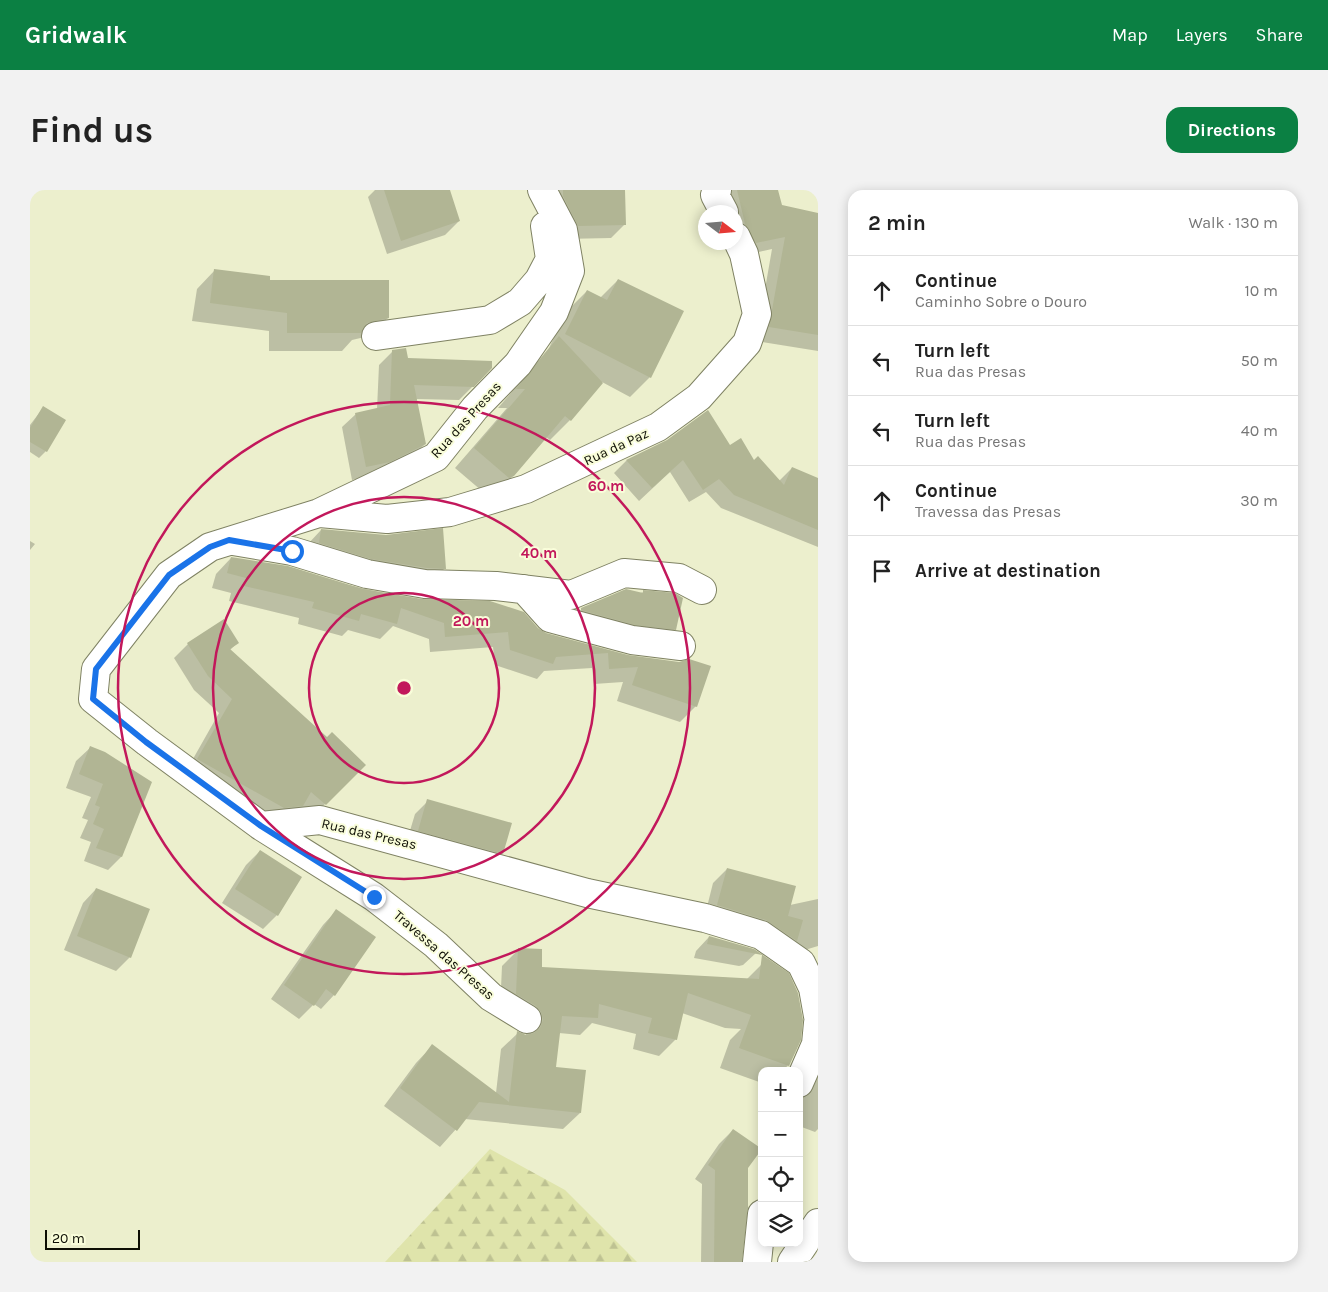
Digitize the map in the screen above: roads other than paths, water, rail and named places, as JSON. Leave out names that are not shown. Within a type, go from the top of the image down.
[{"type":"street","points":[[376,336],[490,320],[520,302],[539,280],[550,260],[540,190]]},
{"type":"street","name":"Rua das Presas","points":[[540,190],[563,230],[570,271],[554,312],[518,364],[475,408],[436,457],[319,513],[210,547],[169,575],[96,669],[93,699],[146,742],[261,826],[320,820],[587,893],[705,918],[761,935],[801,963],[813,988],[818,1016]]},
{"type":"street","points":[[716,190],[715,195],[720,205]]},
{"type":"street","name":"Rua da Paz","points":[[319,513],[387,519],[450,512],[526,489],[658,428],[699,397],[747,343],[758,314],[742,250]]},
{"type":"street","points":[[229,540],[292,551],[367,574],[425,584],[496,586],[570,595],[624,572],[678,578],[702,590]]},
{"type":"street","points":[[524,589],[550,618],[632,640],[681,646]]},
{"type":"street","name":"Travessa das Presas","points":[[261,826],[374,897],[436,945],[491,997],[527,1019]]},
{"type":"street","points":[[803,1074],[816,1044],[818,1023]]},
{"type":"street","points":[[792,1262],[818,1223]]},
{"type":"street","points":[[758,1262],[759,1247]]}]
